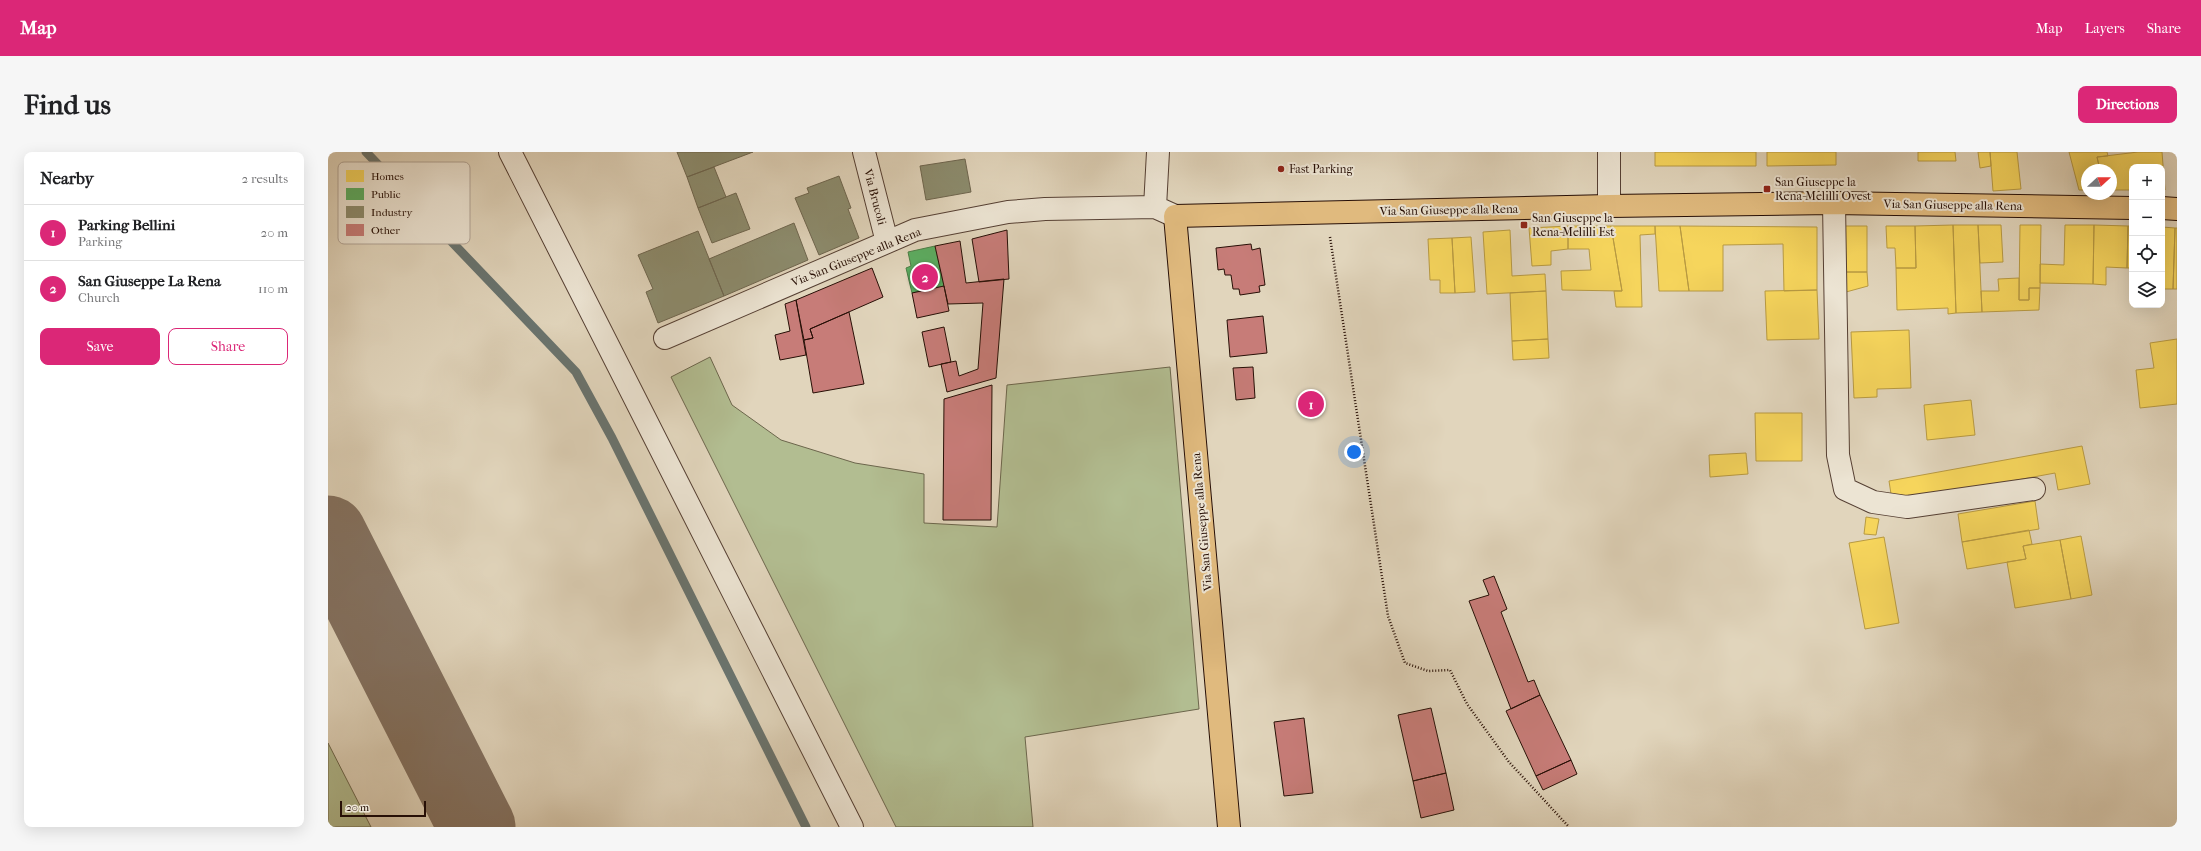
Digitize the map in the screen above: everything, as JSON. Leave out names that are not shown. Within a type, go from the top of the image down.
[{"type":"main road","name":"Via San Giuseppe alla Rena","points":[[1229,827],[1175,216],[1609,206],[1834,203],[2129,208]]},
{"type":"main road","points":[[2165,208],[2177,209]]},
{"type":"street","points":[[510,152],[852,827]]},
{"type":"street","name":"Via Brucoli","points":[[864,152],[887,242]]},
{"type":"street","points":[[1155,207],[1158,152]]},
{"type":"street","points":[[1609,206],[1610,152]]},
{"type":"street","points":[[1834,203],[1838,455],[1845,489],[1873,502],[1907,507],[2034,489]]},
{"type":"street","name":"Via San Giuseppe alla Rena","points":[[665,338],[915,230],[1008,212],[1045,208],[1155,207],[1175,216]]},
{"type":"path","points":[[1327,213],[1388,616],[1404,663],[1428,671],[1450,670],[1467,704],[1509,762],[1568,827]]},
{"type":"green space","points":[[710,357],[732,405],[781,440],[855,463],[924,474],[924,523],[997,527],[1007,385],[1170,367],[1199,709],[1025,737],[1033,827],[896,827],[671,377]]},
{"type":"green space","points":[[328,743],[371,827],[328,827]]},
{"type":"building: Homes","points":[[1655,152],[1756,152],[1756,166],[1655,166]]},
{"type":"building: Homes","points":[[1767,152],[1836,152],[1836,165],[1767,166]]},
{"type":"building: Homes","points":[[1918,152],[1955,152],[1956,161],[1918,161]]},
{"type":"building: Homes","points":[[1978,152],[1990,152],[1991,166],[1980,168]]},
{"type":"building: Homes","points":[[1990,152],[2017,152],[2021,189],[1993,191]]},
{"type":"building: Homes","points":[[2069,152],[2107,152],[2108,156],[2097,157],[2099,164],[2081,164],[2081,190],[2079,190]]},
{"type":"building: Homes","points":[[2138,152],[2162,152],[2163,164],[2129,164],[2129,190],[2117,190],[2117,164],[2099,164],[2097,157]]},
{"type":"building: Homes","points":[[1953,225],[1978,225],[1982,312],[1956,313]]},
{"type":"building: Homes","points":[[1953,225],[1956,313],[1948,314],[1948,308],[1897,310],[1896,268],[1916,268],[1915,226]]},
{"type":"building: Homes","points":[[1978,225],[2001,225],[2003,262],[1980,263]]},
{"type":"building: Homes","points":[[2020,225],[2041,225],[2040,288],[2029,288],[2029,300],[2019,300]]},
{"type":"building: Homes","points":[[2065,225],[2094,225],[2093,284],[2040,283],[2040,264],[2064,265]]},
{"type":"building: Homes","points":[[2094,225],[2128,226],[2127,268],[2106,267],[2106,285],[2093,284]]},
{"type":"building: Homes","points":[[1568,226],[1568,249],[1551,251],[1551,265],[1532,266],[1529,228]]},
{"type":"building: Homes","points":[[1568,226],[1611,226],[1622,291],[1562,290],[1561,271],[1591,270],[1589,249],[1568,249]]},
{"type":"building: Homes","points":[[1611,226],[1655,226],[1655,234],[1640,235],[1642,307],[1616,307],[1614,291],[1622,291]]},
{"type":"building: Homes","points":[[1655,226],[1680,226],[1689,291],[1659,291]]},
{"type":"building: Homes","points":[[1680,226],[1817,227],[1817,290],[1784,291],[1783,244],[1723,245],[1723,291],[1689,291]]},
{"type":"building: Homes","points":[[1845,226],[1867,226],[1867,272],[1846,272]]},
{"type":"building: Homes","points":[[1886,226],[1915,226],[1916,268],[1896,268],[1895,248],[1887,248]]},
{"type":"building: Homes","points":[[2128,226],[2129,226],[2129,268],[2127,268]]},
{"type":"building: Homes","points":[[2165,227],[2175,228],[2173,289],[2165,289]]},
{"type":"building: Homes","points":[[2175,228],[2177,228],[2177,289],[2173,289]]},
{"type":"building: Homes","points":[[1510,230],[1512,276],[1545,274],[1546,291],[1487,294],[1483,232]]},
{"type":"building: Homes","points":[[1471,237],[1475,292],[1455,293],[1452,238]]},
{"type":"building: Homes","points":[[1452,238],[1455,293],[1440,293],[1440,280],[1430,280],[1428,239]]},
{"type":"building: Homes","points":[[1846,272],[1867,272],[1868,286],[1846,292]]},
{"type":"building: Homes","points":[[2019,278],[2019,300],[2029,300],[2029,288],[2040,288],[2039,310],[1982,312],[1981,291],[1999,291],[1998,279]]},
{"type":"building: Homes","points":[[1817,290],[1819,339],[1767,340],[1765,291]]},
{"type":"building: Homes","points":[[1546,291],[1548,339],[1512,341],[1510,293]]},
{"type":"building: Homes","points":[[1909,330],[1911,388],[1877,389],[1877,397],[1854,398],[1851,332]]},
{"type":"building: Homes","points":[[1548,339],[1549,358],[1513,360],[1512,341]]},
{"type":"building: Homes","points":[[2177,339],[2177,404],[2140,408],[2136,370],[2154,368],[2150,343]]},
{"type":"building: Homes","points":[[1971,400],[1975,435],[1927,440],[1924,405]]},
{"type":"building: Homes","points":[[1755,413],[1802,413],[1802,461],[1756,461]]},
{"type":"building: Homes","points":[[2082,446],[2090,484],[2058,490],[2055,473],[1963,490],[1908,496],[1891,494],[1889,481]]},
{"type":"building: Homes","points":[[1746,453],[1748,474],[1710,477],[1709,455]]},
{"type":"building: Homes","points":[[2035,501],[2039,529],[1962,542],[1958,514]]},
{"type":"building: Homes","points":[[1866,517],[1879,519],[1876,535],[1864,534]]},
{"type":"building: Homes","points":[[2029,530],[2032,544],[2023,546],[2026,559],[1967,569],[1962,542]]},
{"type":"building: Homes","points":[[2081,536],[2092,595],[2071,599],[2060,540]]},
{"type":"building: Homes","points":[[1884,537],[1899,623],[1865,629],[1849,543]]},
{"type":"building: Homes","points":[[2060,540],[2071,599],[2015,608],[2007,562],[2026,559],[2023,546]]},
{"type":"building: Public","points":[[935,246],[944,286],[912,293],[906,268],[911,266],[908,252]]},
{"type":"building: Industry","points":[[677,152],[753,152],[687,177]]},
{"type":"building: Industry","points":[[965,159],[971,192],[926,200],[920,166]]},
{"type":"building: Industry","points":[[714,167],[726,197],[698,208],[687,177]]},
{"type":"building: Industry","points":[[839,176],[851,208],[848,209],[859,238],[819,255],[795,198],[809,193],[807,188]]},
{"type":"building: Industry","points":[[736,193],[750,229],[712,243],[698,208]]},
{"type":"building: Industry","points":[[794,223],[808,260],[724,296],[709,259]]},
{"type":"building: Industry","points":[[698,231],[724,296],[658,323],[646,292],[653,289],[638,255]]},
{"type":"building: Other","points":[[1007,230],[1009,279],[979,282],[972,239]]},
{"type":"building: Other","points":[[960,241],[966,283],[1004,279],[996,378],[947,392],[941,364],[956,361],[959,376],[978,369],[983,303],[948,304],[935,246]]},
{"type":"building: Other","points":[[1251,244],[1252,250],[1260,248],[1265,285],[1259,286],[1260,292],[1240,295],[1239,289],[1233,289],[1231,275],[1225,275],[1224,269],[1218,270],[1216,248]]},
{"type":"building: Other","points":[[872,268],[883,297],[810,329],[813,338],[804,340],[796,300]]},
{"type":"building: Other","points":[[944,286],[949,311],[917,318],[912,293]]},
{"type":"building: Other","points":[[796,300],[806,355],[780,360],[775,335],[790,331],[785,304]]},
{"type":"building: Other","points":[[849,312],[864,384],[813,393],[804,340],[813,338],[810,329]]},
{"type":"building: Other","points":[[1263,316],[1267,353],[1230,357],[1227,320]]},
{"type":"building: Other","points":[[944,327],[951,362],[929,367],[922,332]]},
{"type":"building: Other","points":[[1253,367],[1255,398],[1236,400],[1233,368]]},
{"type":"building: Other","points":[[992,385],[991,520],[943,520],[944,399]]},
{"type":"building: Other","points":[[1494,576],[1507,609],[1501,612],[1528,682],[1534,680],[1540,695],[1511,709],[1469,601],[1489,595],[1483,580]]},
{"type":"building: Other","points":[[1540,695],[1571,760],[1536,776],[1506,711]]},
{"type":"building: Other","points":[[1431,708],[1446,773],[1413,781],[1398,715]]},
{"type":"building: Other","points":[[1304,718],[1313,793],[1284,796],[1274,722]]},
{"type":"building: Other","points":[[1571,760],[1577,774],[1543,790],[1536,776]]},
{"type":"building: Other","points":[[1446,773],[1454,810],[1421,818],[1413,781]]},
{"type":"waterway","points":[[366,152],[376,162]]},
{"type":"waterway","points":[[454,244],[576,372],[612,438],[806,827]]},
{"type":"taxiway","points":[[328,534],[477,827]]},
{"type":"place","name":"Fast Parking","points":[[1281,169]]},
{"type":"place","name":"San Giuseppe la Rena-Melilli Ovest","points":[[1767,189]]},
{"type":"place","name":"San Giuseppe la Rena-Melilli Est","points":[[1524,225]]},
{"type":"place","name":"San Giuseppe La Rena","points":[[925,277]]},
{"type":"place","name":"Parking Bellini","points":[[1311,404]]}]
